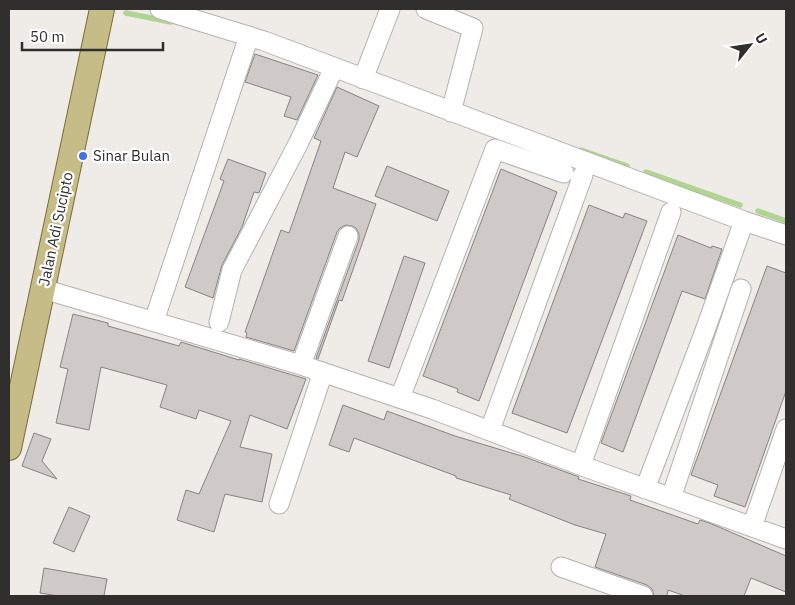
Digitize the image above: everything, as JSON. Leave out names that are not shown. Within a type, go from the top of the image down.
[{"type":"main road","name":"Jalan Adi Sucipto","points":[[9,442],[102,9]]},
{"type":"street","points":[[160,9],[194,14],[451,112],[786,235]]},
{"type":"street","points":[[363,79],[390,9]]},
{"type":"street","points":[[426,9],[473,28],[451,112]]},
{"type":"street","points":[[154,321],[249,36]]},
{"type":"street","points":[[219,322],[232,270],[298,144],[334,68]]},
{"type":"street","points":[[400,398],[495,149],[564,173]]},
{"type":"street","points":[[490,430],[583,175]]},
{"type":"street","points":[[581,466],[671,212]]},
{"type":"street","points":[[646,489],[744,221]]},
{"type":"street","points":[[301,365],[348,236]]},
{"type":"street","points":[[43,289],[323,372],[490,430],[581,466],[786,539]]},
{"type":"street","points":[[671,498],[741,289]]},
{"type":"street","points":[[279,504],[323,372]]},
{"type":"street","points":[[752,527],[786,429]]},
{"type":"street","points":[[562,567],[643,596]]},
{"type":"building","points":[[255,54],[318,75],[297,120],[284,116],[291,97],[245,82]]},
{"type":"building","points":[[337,87],[379,106],[357,157],[345,152],[333,188],[376,204],[342,301],[339,300],[318,359],[316,358],[359,240],[356,228],[352,226],[346,225],[337,232],[294,351],[246,337],[247,333],[245,332],[281,230],[289,233],[321,141],[314,138]]},
{"type":"building","points":[[228,159],[266,173],[259,193],[254,192],[242,227],[222,265],[213,298],[185,287],[224,181],[220,179]]},
{"type":"building","points":[[387,166],[449,191],[437,221],[375,196]]},
{"type":"building","points":[[501,169],[557,192],[479,401],[457,392],[458,389],[423,376]]},
{"type":"building","points":[[589,205],[623,218],[625,213],[647,221],[567,433],[512,413]]},
{"type":"building","points":[[678,235],[711,248],[712,246],[722,249],[705,299],[682,291],[623,452],[601,443]]},
{"type":"building","points":[[404,256],[425,263],[389,368],[368,361]]},
{"type":"building","points":[[767,266],[786,273],[786,391],[745,507],[714,496],[718,485],[691,475]]},
{"type":"building","points":[[73,314],[179,346],[181,342],[306,379],[287,429],[250,415],[240,447],[272,454],[262,502],[225,494],[214,532],[177,520],[186,490],[199,494],[231,421],[199,410],[196,419],[160,407],[167,385],[101,367],[89,430],[56,423],[68,369],[60,367]]},
{"type":"building","points":[[343,405],[384,420],[387,411],[455,436],[525,457],[579,477],[578,479],[631,496],[630,500],[698,524],[700,520],[712,524],[786,556],[786,592],[751,578],[744,596],[685,596],[668,590],[667,596],[654,596],[652,589],[647,585],[595,567],[606,534],[575,525],[509,499],[511,495],[456,478],[456,476],[354,438],[349,452],[329,445]]},
{"type":"building","points":[[34,433],[51,439],[42,461],[57,479],[22,466]]},
{"type":"building","points":[[69,507],[90,516],[74,552],[53,543]]},
{"type":"building","points":[[44,568],[107,579],[104,596],[58,596],[40,593]]},
{"type":"waterway","points":[[126,13],[171,22]]},
{"type":"waterway","points":[[581,150],[627,166]]},
{"type":"waterway","points":[[646,172],[740,205]]},
{"type":"waterway","points":[[758,211],[786,221]]},
{"type":"place","name":"Sinar Bulan","points":[[83,156]]}]
